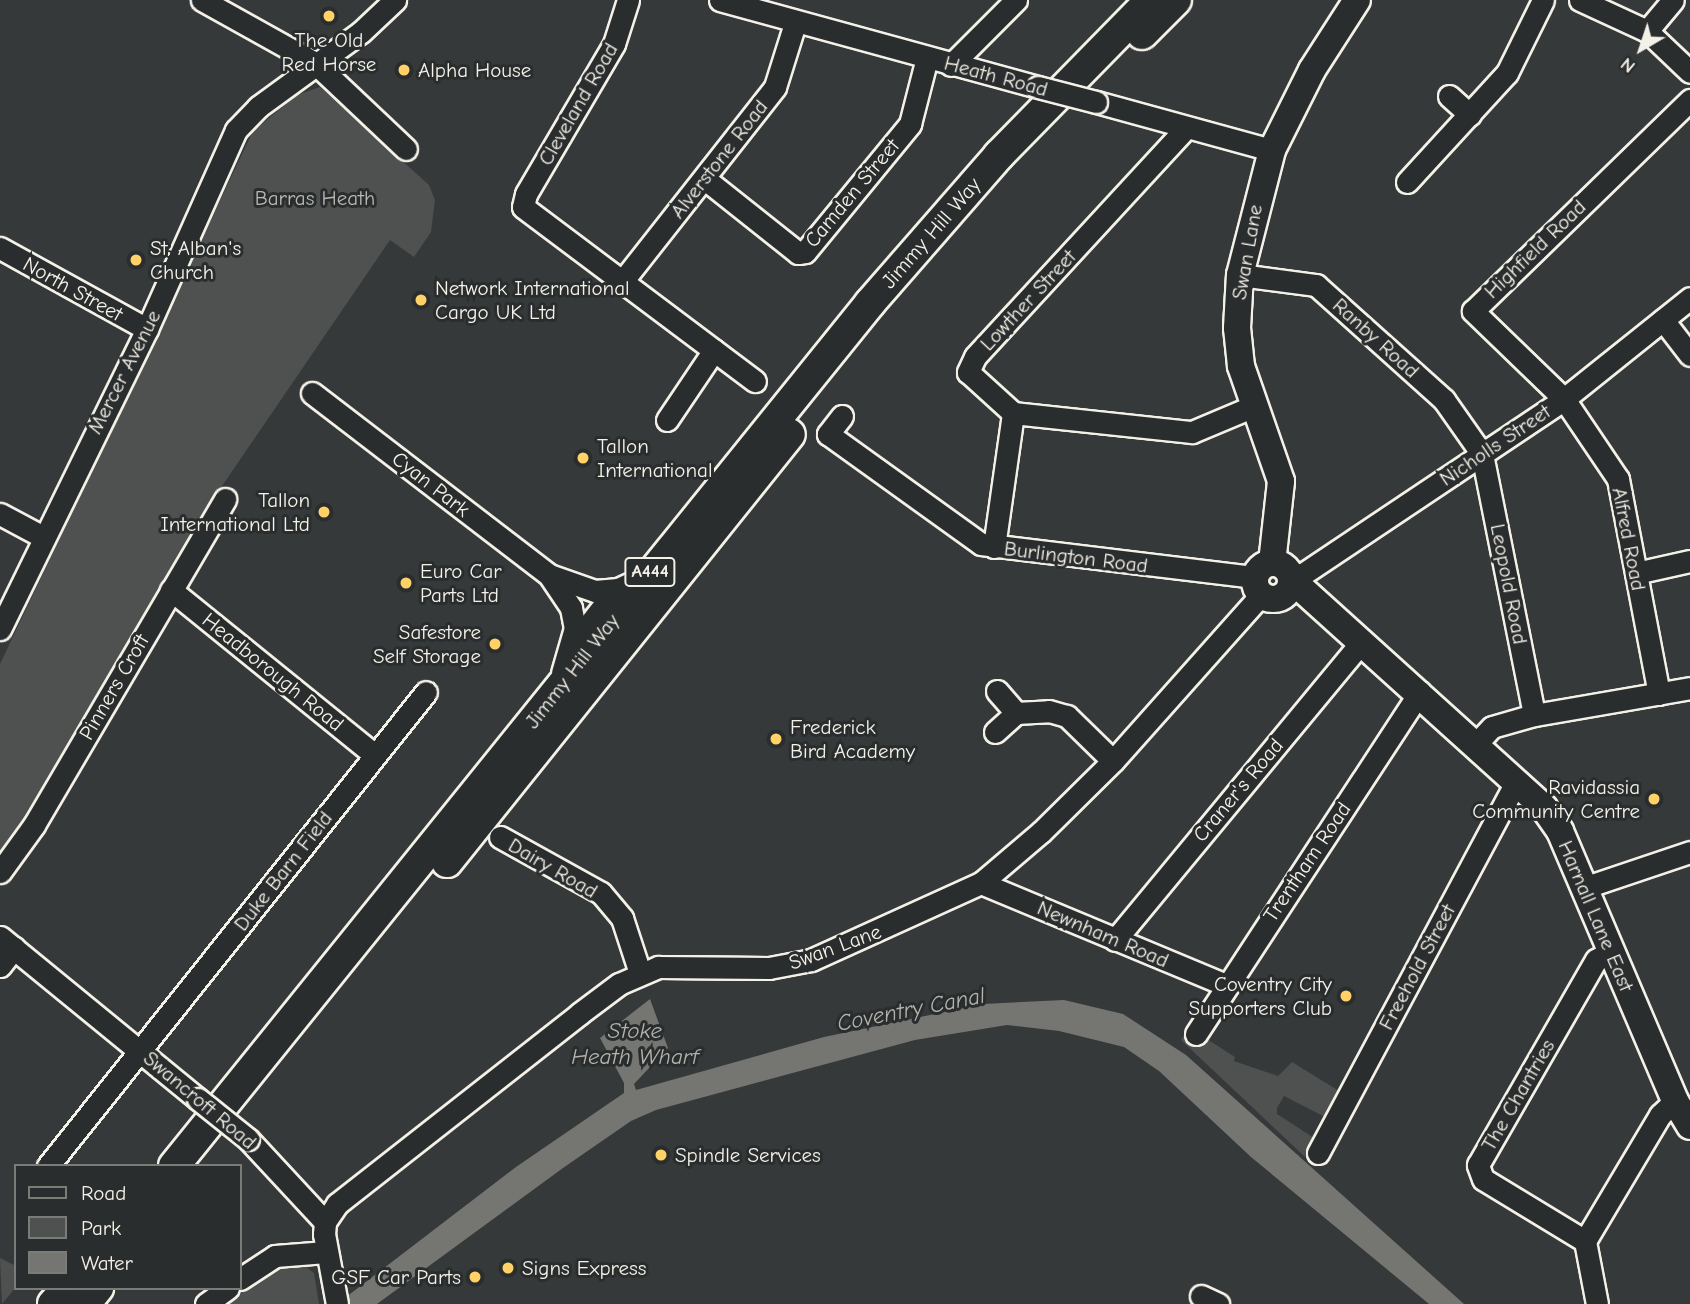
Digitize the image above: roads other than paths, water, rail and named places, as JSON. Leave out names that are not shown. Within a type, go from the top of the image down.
[{"type":"highway","name":"Jimmy Hill Way","points":[[176,1164],[541,712],[638,580],[990,164],[1151,0]]},
{"type":"highway","name":"Jimmy Hill Way","points":[[203,1164],[930,263],[1030,149],[1176,0]]},
{"type":"highway","points":[[53,1304],[66,1290]]},
{"type":"highway","points":[[85,1304],[96,1290]]},
{"type":"main road","name":"Swan Lane","points":[[1275,582],[1281,481],[1254,406],[1238,348],[1240,275],[1272,150],[1312,71],[1357,0]]},
{"type":"main road","name":"Harnall Lane East","points":[[1275,582],[1362,641],[1517,781],[1560,831],[1675,1101],[1690,1126]]},
{"type":"street","points":[[202,0],[315,63],[406,149]]},
{"type":"street","name":"Mercer Avenue","points":[[0,629],[147,329],[236,130],[252,112],[315,63],[361,32],[396,0]]},
{"type":"street","name":"Cleveland Road","points":[[621,284],[523,207],[526,194],[614,44],[628,0]]},
{"type":"street","name":"Heath Road","points":[[720,0],[795,23],[1272,150]]},
{"type":"street","points":[[951,65],[1016,0]]},
{"type":"street","points":[[1407,182],[1469,115],[1519,54],[1543,0]]},
{"type":"street","points":[[1580,0],[1647,31],[1690,72]]},
{"type":"street","points":[[1647,31],[1673,0]]},
{"type":"street","name":"Alverstone Road","points":[[621,284],[775,87],[795,23]]},
{"type":"street","name":"Camden Street","points":[[705,179],[798,253],[812,248],[910,124],[927,58]]},
{"type":"street","points":[[1449,96],[1469,115]]},
{"type":"street","name":"Highfield Road","points":[[1564,399],[1474,309],[1690,100]]},
{"type":"street","name":"Lowther Street","points":[[1013,412],[968,372],[975,357],[1186,128]]},
{"type":"street","name":"North Street","points":[[0,248],[147,329]]},
{"type":"street","name":"Ranby Road","points":[[1240,275],[1316,285],[1444,400],[1482,454]]},
{"type":"street","points":[[621,284],[755,381]]},
{"type":"street","name":"Nicholls Street","points":[[1275,582],[1303,574],[1564,399],[1690,298]]},
{"type":"street","points":[[1663,320],[1690,355]]},
{"type":"street","points":[[667,420],[714,350]]},
{"type":"street","name":"Cyan Park","points":[[312,393],[549,575],[583,589],[638,580]]},
{"type":"street","name":"Alfred Road","points":[[1564,399],[1618,479],[1659,694]]},
{"type":"street","points":[[994,547],[1013,412],[1192,432],[1254,406]]},
{"type":"street","name":"Burlington Road","points":[[842,416],[828,434],[981,544],[1275,582]]},
{"type":"street","name":"Leopold Road","points":[[1482,454],[1534,715]]},
{"type":"street","name":"Pinners Croft","points":[[0,872],[34,825],[225,499]]},
{"type":"street","points":[[0,514],[43,537]]},
{"type":"street","points":[[1636,573],[1690,561]]},
{"type":"street","name":"Cyan Park","points":[[549,575],[571,608],[573,645]]},
{"type":"street","name":"Cyan Park","points":[[541,712],[573,645],[608,600],[638,580]]},
{"type":"street","name":"Swan Lane","points":[[325,1222],[345,1197],[601,997],[640,973],[677,964],[742,968],[795,965],[858,942],[981,883],[1041,832],[1114,761],[1275,582]]},
{"type":"street","name":"Headborough Road","points":[[171,590],[375,755]]},
{"type":"street","name":"Craner's Road","points":[[1115,940],[1362,641]]},
{"type":"street","points":[[1476,744],[1492,727],[1534,715],[1690,688]]},
{"type":"street","points":[[997,691],[1016,713]]},
{"type":"street","name":"Duke Barn Field","points":[[50,1164],[426,692]]},
{"type":"street","name":"Trentham Road","points":[[1196,1034],[1420,692]]},
{"type":"street","points":[[995,732],[1016,713],[1033,710],[1067,716],[1114,761]]},
{"type":"street","name":"Freehold Street","points":[[1318,1153],[1517,781]]},
{"type":"street","name":"Dairy Road","points":[[500,837],[601,893],[627,927],[640,973]]},
{"type":"street","points":[[1583,888],[1690,852]]},
{"type":"street","name":"Newnham Road","points":[[981,883],[1226,985]]},
{"type":"street","points":[[0,966],[7,943]]},
{"type":"street","name":"Swancroft Road","points":[[7,943],[248,1139],[325,1222]]},
{"type":"street","name":"The Chantries","points":[[1586,1241],[1483,1179],[1478,1165],[1596,960],[1611,951]]},
{"type":"street","points":[[1597,1304],[1586,1241],[1660,1115],[1675,1101]]},
{"type":"street","points":[[325,1222],[327,1252],[337,1304]]},
{"type":"street","points":[[242,1278],[275,1256],[327,1252]]},
{"type":"street","points":[[206,1304],[225,1290]]},
{"type":"water","name":"Stoke Heath Wharf","points":[[650,999],[668,1048],[634,1084],[636,1090],[824,1037],[983,1004],[1064,1000],[1123,1014],[1186,1055],[1464,1304],[1429,1304],[1251,1157],[1159,1071],[1124,1047],[1059,1031],[1007,1025],[915,1040],[656,1110],[631,1121],[563,1168],[377,1304],[337,1304],[516,1167],[624,1093],[624,1083],[600,1038]]},
{"type":"place","name":"The Old Red Horse","points":[[329,16]]},
{"type":"place","name":"Alpha House","points":[[404,70]]},
{"type":"place","name":"St. Alban's Church","points":[[136,260]]},
{"type":"place","name":"Network International Cargo UK Ltd","points":[[421,300]]},
{"type":"place","name":"Tallon International","points":[[583,458]]},
{"type":"place","name":"Tallon International Ltd","points":[[324,512]]},
{"type":"place","name":"Euro Car Parts Ltd","points":[[406,583]]},
{"type":"place","name":"Safestore Self Storage","points":[[495,644]]},
{"type":"place","name":"Frederick Bird Academy","points":[[776,739]]},
{"type":"place","name":"Ravidassia Community Centre","points":[[1654,799]]},
{"type":"place","name":"Coventry City Supporters Club","points":[[1346,996]]},
{"type":"place","name":"Spindle Services","points":[[661,1155]]},
{"type":"place","name":"Signs Express","points":[[508,1268]]},
{"type":"place","name":"GSF Car Parts","points":[[475,1277]]},
{"type":"park label","name":"Barras Heath","points":[[315,198]]},
{"type":"water label","name":"Coventry Canal","points":[[911,1010]]}]
